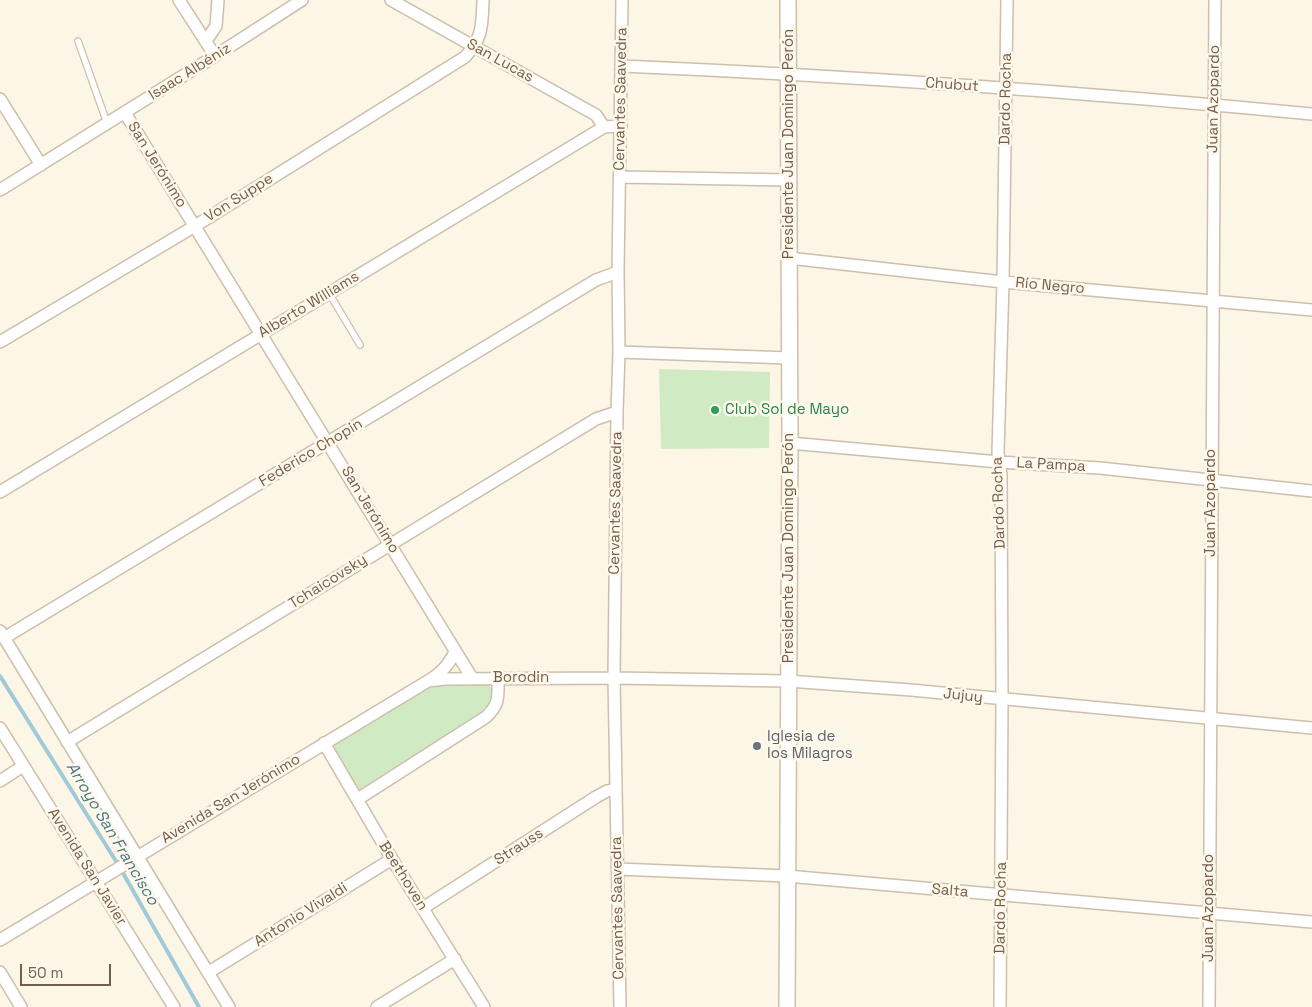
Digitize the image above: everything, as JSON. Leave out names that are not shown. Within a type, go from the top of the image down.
[{"type":"street","points":[[179,0],[215,56]]},
{"type":"street","points":[[206,40],[216,26],[218,0]]},
{"type":"street","name":"Isaac Albéniz","points":[[0,190],[302,0]]},
{"type":"street","name":"San Lucas","points":[[391,0],[596,116],[604,127]]},
{"type":"street","points":[[474,47],[481,34],[483,0]]},
{"type":"street","name":"Cervantes Saavedra","points":[[620,1007],[614,678],[622,0]]},
{"type":"street","name":"Presidente Juan Domingo Perón","points":[[787,1007],[790,443],[788,0]]},
{"type":"street","name":"Dardo Rocha","points":[[1000,1007],[1002,700],[1001,476],[998,452],[1003,282],[1007,0]]},
{"type":"street","name":"Juan Azopardo","points":[[1209,1007],[1215,0]]},
{"type":"street","name":"Von Suppe","points":[[0,342],[195,226],[465,57],[474,47]]},
{"type":"street","name":"Chubut","points":[[622,66],[789,73],[1213,104],[1312,114]]},
{"type":"street","points":[[0,99],[41,165]]},
{"type":"street","name":"San Jerónimo","points":[[125,113],[472,678]]},
{"type":"street","name":"Alberto Williams","points":[[0,492],[604,127],[621,126]]},
{"type":"street","points":[[620,178],[788,180]]},
{"type":"street","name":"Río Negro","points":[[789,258],[1003,282],[1312,310]]},
{"type":"street","name":"Federico Chopin","points":[[2,635],[329,443],[596,280],[618,272]]},
{"type":"street","points":[[619,352],[789,358]]},
{"type":"street","name":"Tchaicovsky","points":[[67,742],[596,419],[617,412]]},
{"type":"street","name":"La Pampa","points":[[790,443],[999,462],[1100,468],[1312,491]]},
{"type":"street","points":[[2,635],[67,742],[132,859],[209,972],[229,1007]]},
{"type":"street","name":"Avenida San Jerónimo","points":[[0,940],[428,681],[450,664],[455,652]]},
{"type":"street","name":"Borodin","points":[[428,681],[445,678],[614,678]]},
{"type":"street","points":[[358,799],[486,717],[492,711],[498,699],[498,678]]},
{"type":"street","name":"Jujuy","points":[[614,678],[788,681],[911,690],[1210,720],[1312,728]]},
{"type":"street","name":"Avenida San Javier","points":[[0,728],[174,1007]]},
{"type":"street","name":"Beethoven","points":[[324,743],[392,859],[484,1007]]},
{"type":"street","points":[[0,781],[23,766]]},
{"type":"street","name":"Strauss","points":[[423,908],[602,794],[616,789]]},
{"type":"street","name":"Antonio Vivaldi","points":[[209,972],[392,859]]},
{"type":"street","name":"Salta","points":[[618,869],[787,876],[1312,922]]},
{"type":"street","points":[[377,1007],[455,960]]},
{"type":"street","points":[[0,972],[21,1007]]},
{"type":"lane","points":[[78,41],[107,123]]},
{"type":"lane","points":[[329,293],[360,345]]},
{"type":"green space","name":"Club Sol de Mayo","points":[[659,369],[770,372],[769,448],[661,449]]},
{"type":"green space","points":[[489,683],[492,699],[483,712],[359,790],[334,748],[336,744],[424,690],[437,686]]},
{"type":"waterway","name":"Arroyo San Francisco","points":[[0,676],[119,866],[199,1007]]},
{"type":"place","name":"Club Sol de Mayo","points":[[715,410]]},
{"type":"place","name":"Iglesia de los Milagros","points":[[757,746]]}]
